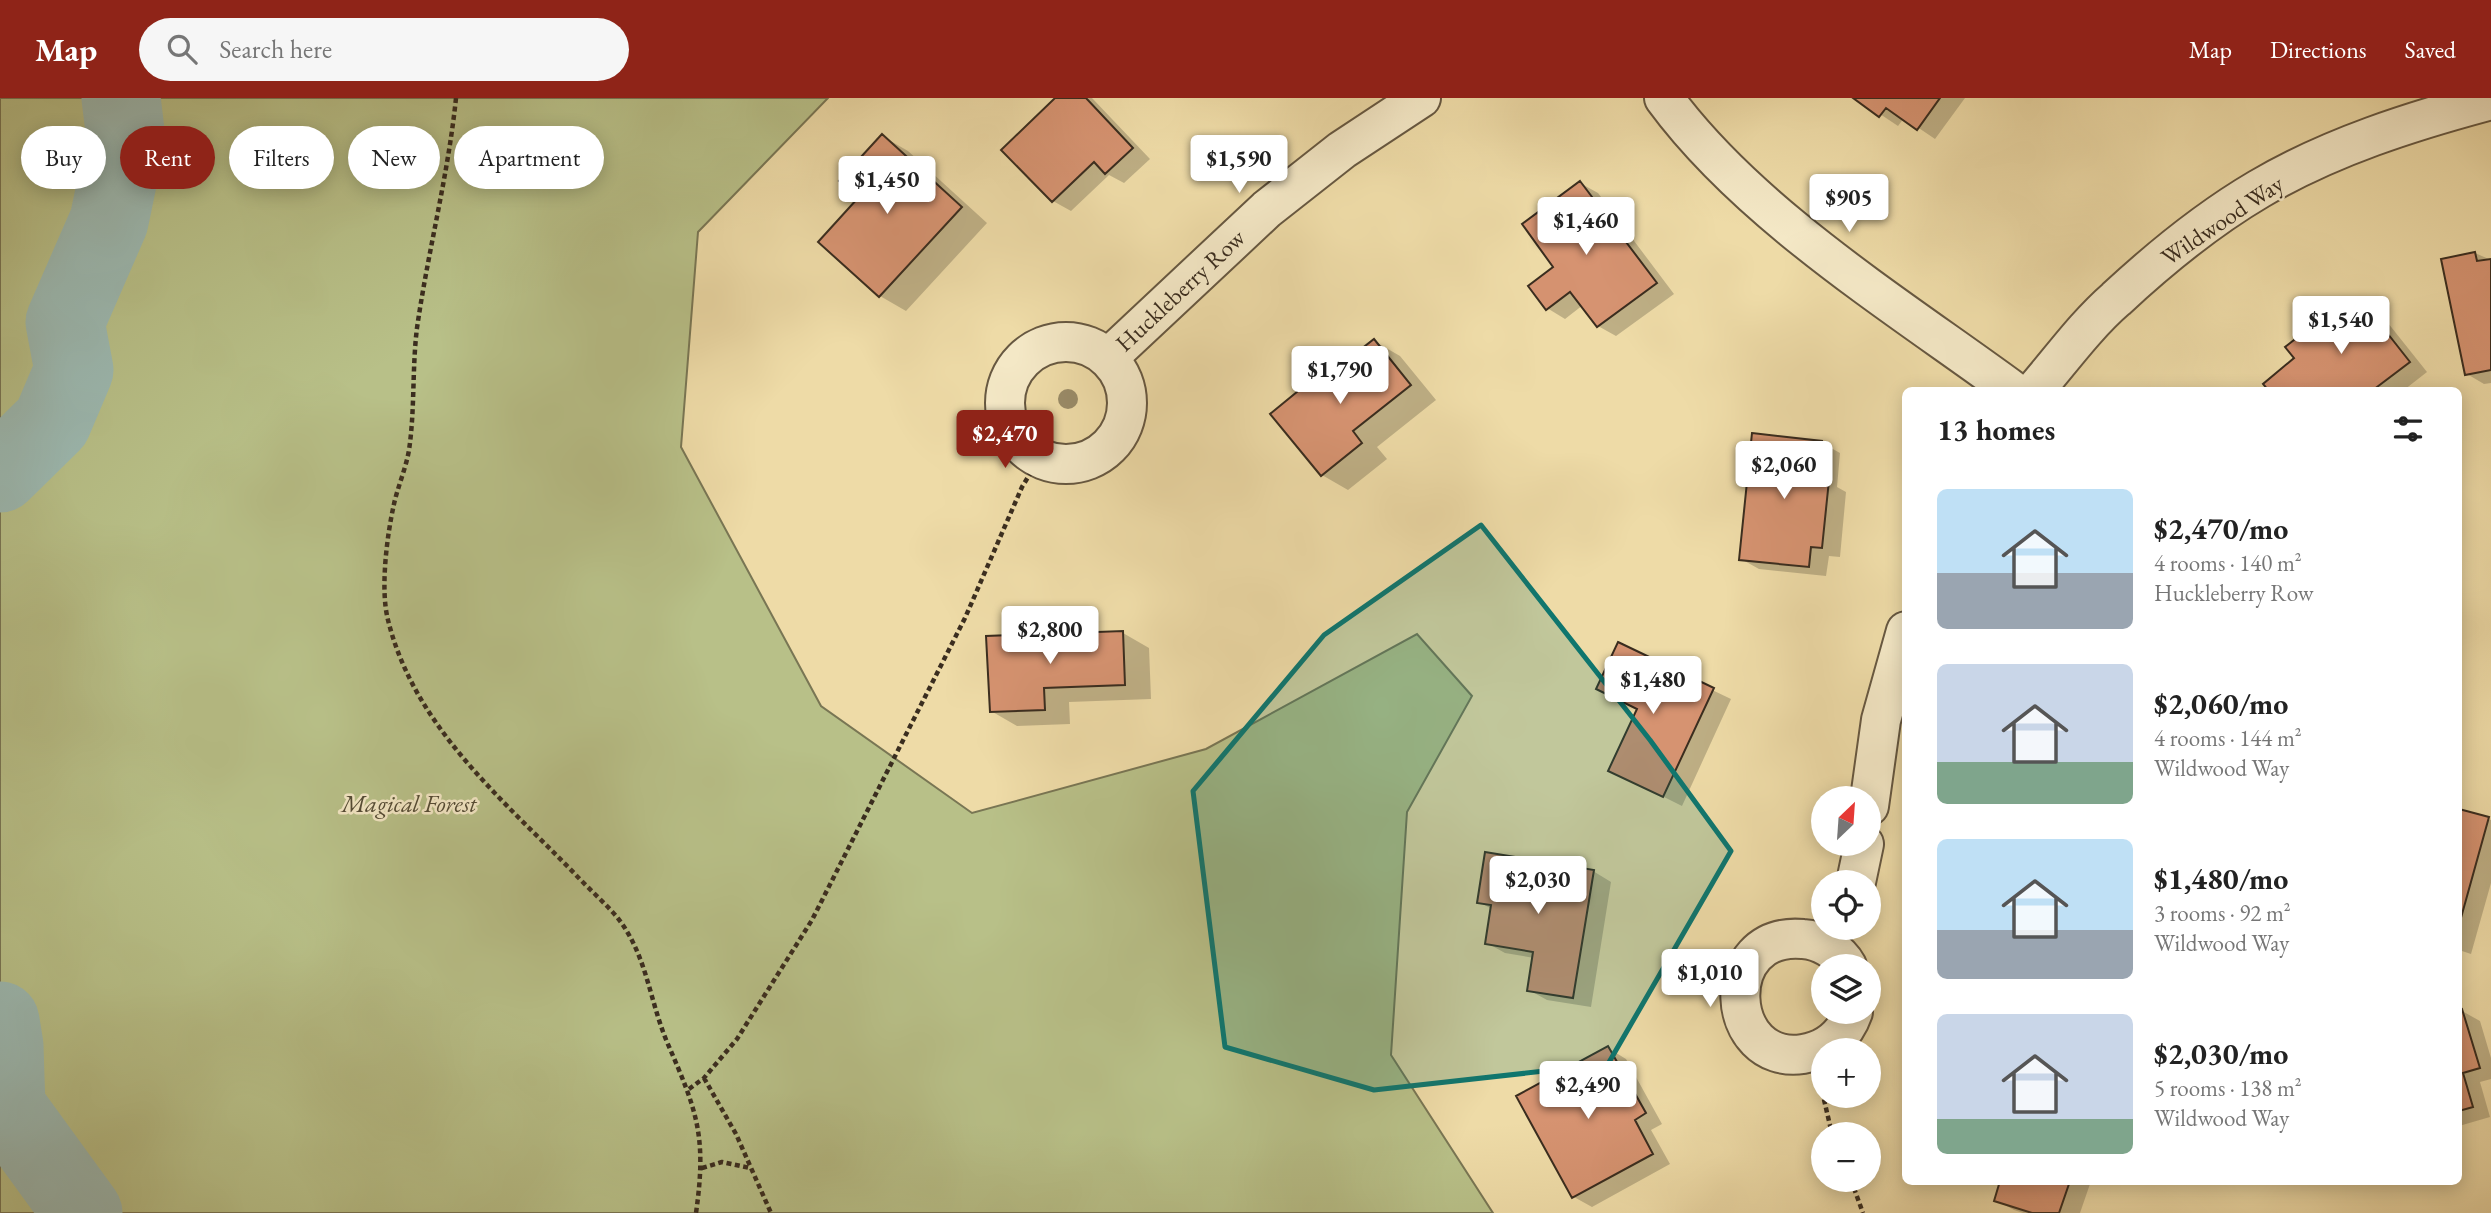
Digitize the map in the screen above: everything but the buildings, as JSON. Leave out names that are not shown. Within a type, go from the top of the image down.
[{"type":"street","name":"Huckleberry Row","points":[[1108,358],[1267,209],[1342,150],[1421,98]]},
{"type":"street","points":[[1664,98],[1750,191],[1828,255],[2008,387]]},
{"type":"street","name":"Wildwood Way","points":[[2038,387],[2114,300],[2193,235],[2259,189],[2337,152],[2417,120],[2491,100]]},
{"type":"street","name":"Huckleberry Row","points":[[1052,342],[1081,342],[1108,358],[1125,381],[1128,415],[1118,438],[1099,456],[1067,465],[1040,460],[1017,442],[1004,410],[1007,383],[1024,357],[1052,342]]},
{"type":"street","points":[[1872,786],[1881,720],[1902,645]]},
{"type":"street","points":[[1837,947],[1791,937],[1772,943],[1756,954],[1744,970],[1739,988],[1740,1007],[1747,1026],[1759,1041],[1776,1051],[1795,1055],[1815,1052],[1831,1044],[1848,1024]]},
{"type":"path","points":[[456,98],[449,162],[417,329],[409,452],[393,506],[388,547],[387,616],[400,658],[430,718],[481,777],[617,918],[643,960],[666,1038],[689,1089],[702,1145],[702,1168],[695,1213]]},
{"type":"path","points":[[689,1089],[704,1078],[737,1039],[811,920],[965,618],[1022,487],[1040,460]]},
{"type":"path","points":[[704,1078],[736,1134],[771,1213]]},
{"type":"path","points":[[702,1168],[722,1162],[750,1168]]},
{"type":"path","points":[[1855,1192],[1863,1213]]},
{"type":"highlighted area","points":[[1481,525],[1650,740],[1731,851],[1608,1064],[1374,1090],[1225,1047],[1193,791],[1324,635]]},
{"type":"green space","name":"Magical Forest","points":[[0,98],[828,98],[698,232],[681,447],[821,706],[972,813],[1206,749],[1417,634],[1472,696],[1407,812],[1391,1055],[1493,1213],[0,1213]]},
{"type":"waterway","points":[[0,473],[52,422],[74,370],[65,322],[109,221],[126,139],[121,98]]},
{"type":"waterway","points":[[0,1021],[4,1046],[6,1107],[83,1213]]}]
